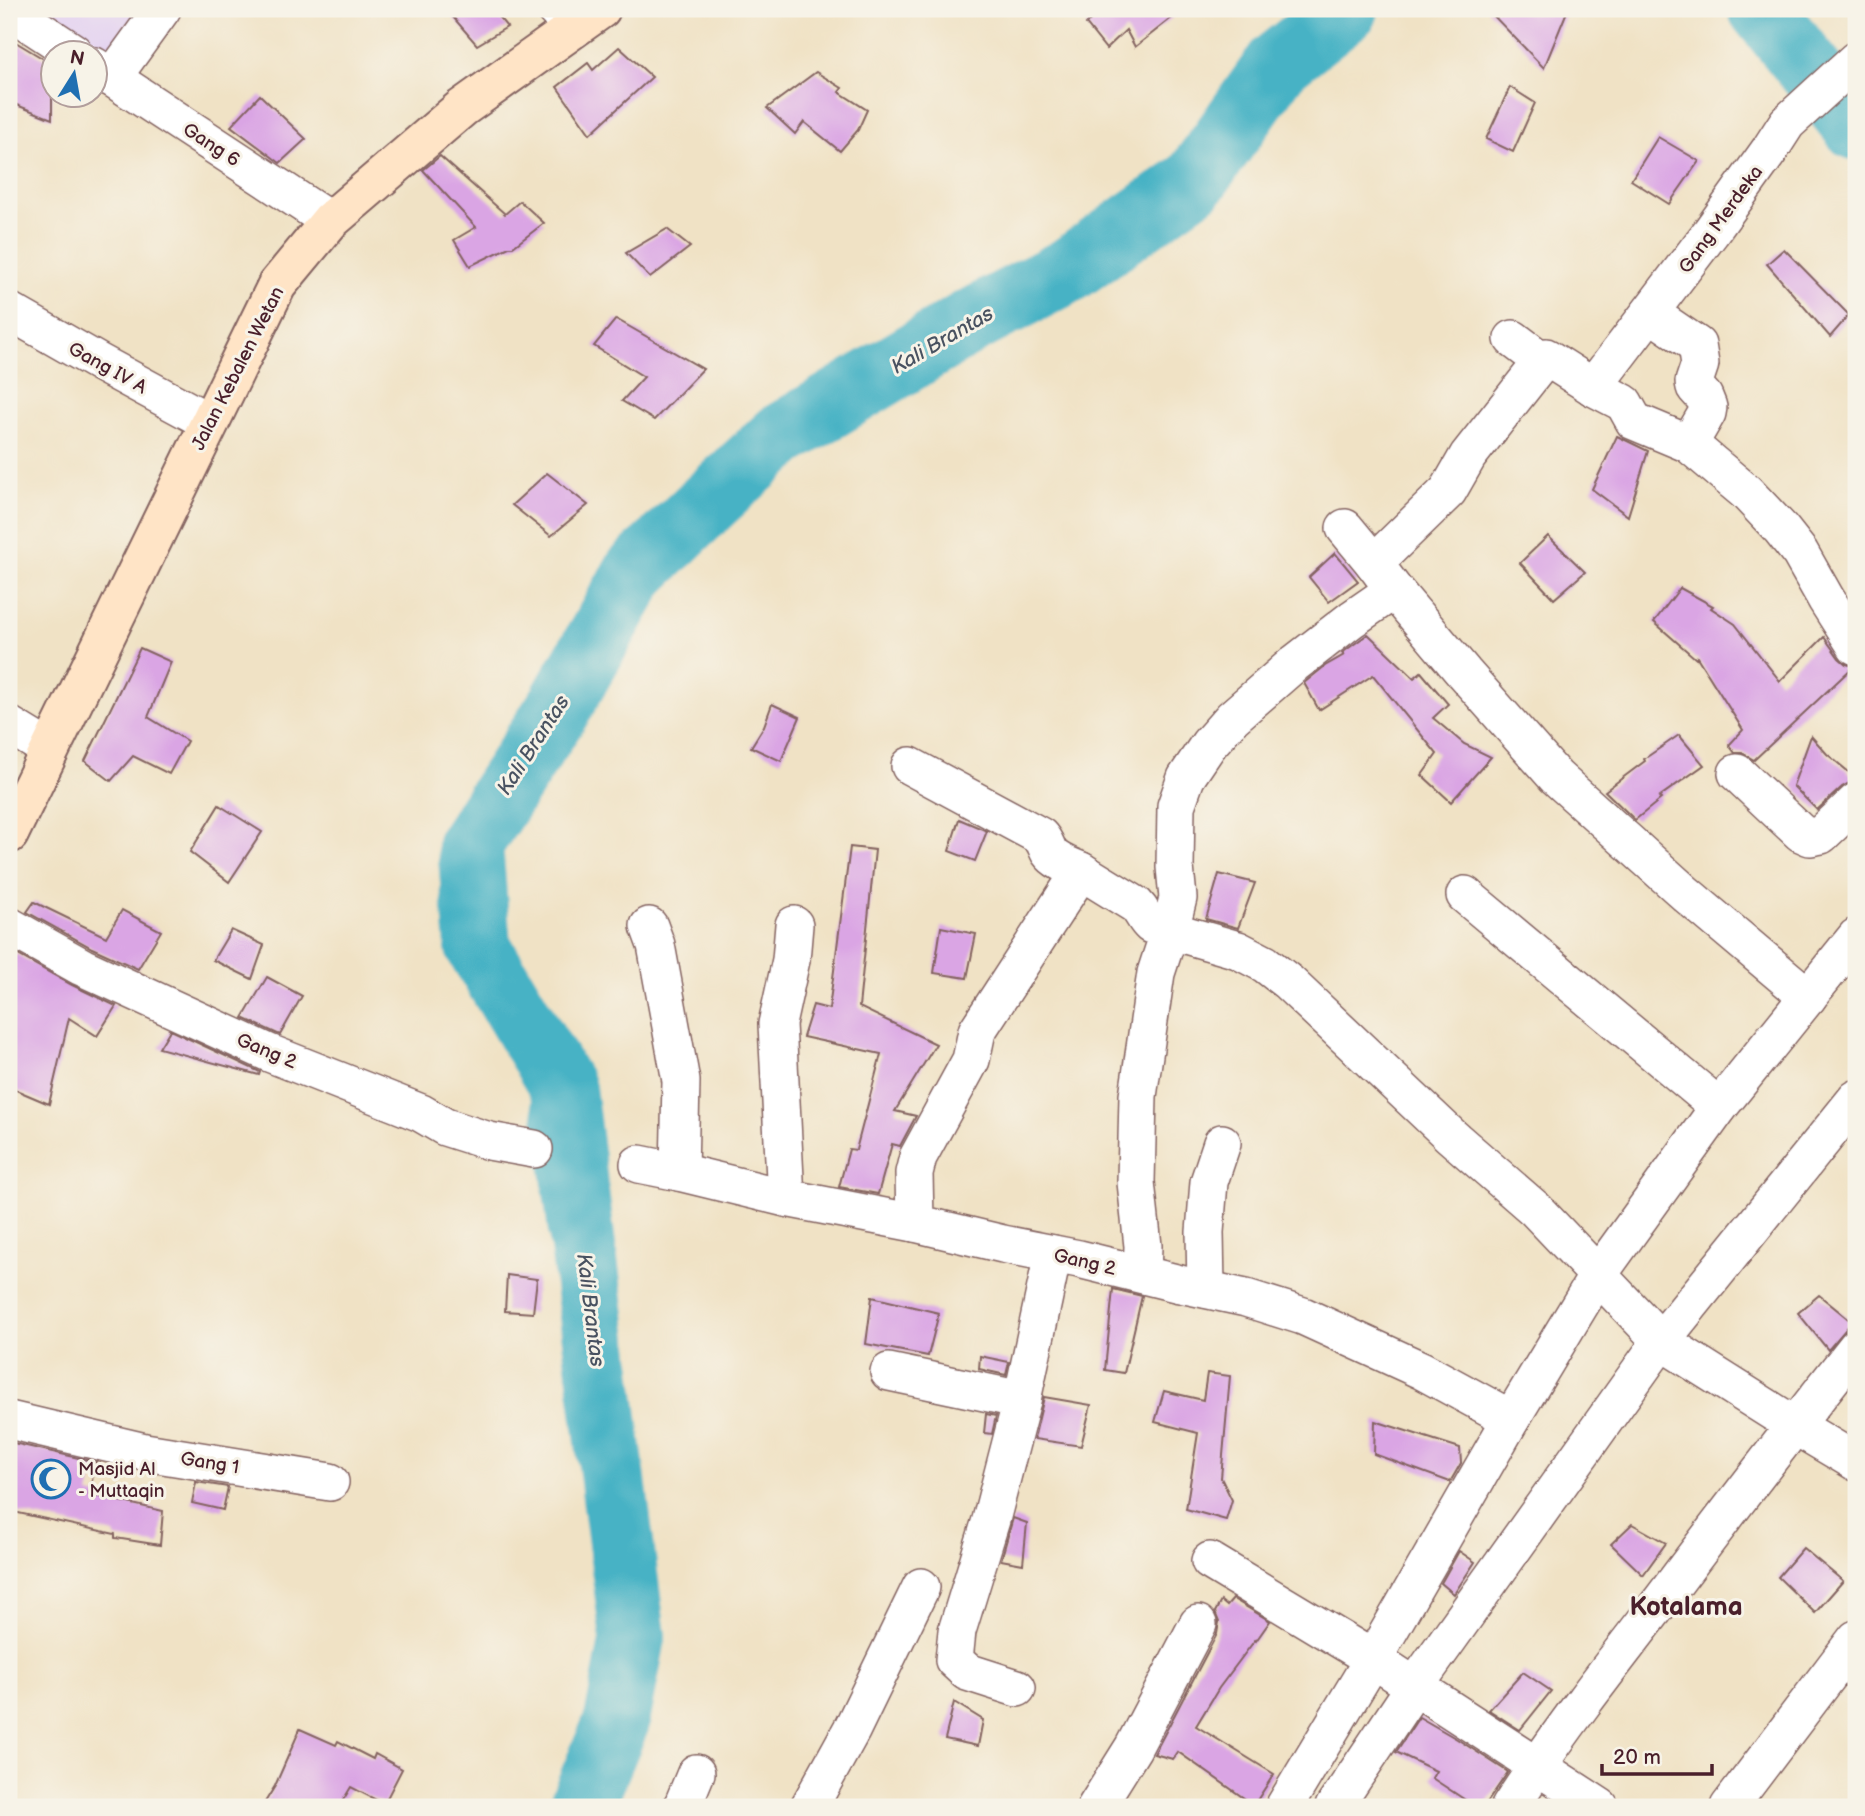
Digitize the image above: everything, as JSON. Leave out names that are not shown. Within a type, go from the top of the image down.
[{"type":"main road","name":"Jalan Kebalen Wetan","points":[[9,834],[277,285],[331,221],[462,108],[577,16]]},
{"type":"street","points":[[108,67],[162,9]]},
{"type":"street","points":[[9,10],[52,38]]},
{"type":"street","name":"Gang Merdeka","points":[[1593,387],[1740,192],[1787,123],[1856,60]]},
{"type":"street","name":"Gang 6","points":[[108,75],[331,221]]},
{"type":"street","name":"Gang IV A","points":[[9,311],[209,422]]},
{"type":"street","points":[[1650,313],[1697,345],[1700,364],[1694,382],[1708,407],[1689,444]]},
{"type":"street","points":[[1513,339],[1542,361]]},
{"type":"street","points":[[1142,1275],[1143,1246],[1136,1182],[1138,1096],[1156,973],[1178,898],[1175,867],[1176,806],[1186,778],[1209,744],[1233,718],[1294,664],[1352,619],[1448,491],[1468,456],[1546,357],[1624,403],[1634,421],[1689,444],[1746,492],[1781,528],[1800,553],[1856,646]]},
{"type":"street","points":[[1345,528],[1464,673],[1556,777],[1686,894],[1808,997]]},
{"type":"street","points":[[9,725],[50,750]]},
{"type":"street","points":[[910,766],[1040,836],[1058,860],[1136,905],[1151,925],[1238,950],[1265,964],[1288,982],[1451,1136],[1535,1209],[1661,1341],[1856,1462]]},
{"type":"street","points":[[1737,773],[1801,833],[1810,837],[1821,835],[1856,802]]},
{"type":"street","points":[[915,1223],[915,1173],[918,1157],[971,1060],[977,1031],[1081,871]]},
{"type":"street","points":[[1465,895],[1719,1107]]},
{"type":"street","points":[[786,1198],[777,1024],[794,925]]},
{"type":"street","name":"Gang 2","points":[[9,926],[82,967],[269,1053],[421,1113],[445,1127],[489,1141],[534,1149]]},
{"type":"street","points":[[649,926],[656,945],[681,1081],[679,1172]]},
{"type":"street","points":[[1284,1807],[1598,1275],[1719,1107],[1856,937]]},
{"type":"street","points":[[1334,1807],[1415,1686],[1661,1341],[1856,1099]]},
{"type":"street","points":[[1206,1289],[1205,1231],[1209,1182],[1222,1143]]},
{"type":"street","name":"Gang 2","points":[[639,1164],[1246,1298],[1303,1316],[1422,1370],[1511,1419]]},
{"type":"street","points":[[1017,1688],[967,1672],[954,1660],[957,1631],[991,1520],[1022,1400],[1053,1254]]},
{"type":"street","points":[[1510,1807],[1536,1766],[1794,1425],[1856,1348]]},
{"type":"street","points":[[889,1373],[1022,1400]]},
{"type":"street","name":"Gang 1","points":[[9,1420],[145,1452],[330,1482]]},
{"type":"street","points":[[1210,1561],[1373,1659],[1600,1807]]},
{"type":"street","points":[[808,1807],[852,1728],[921,1587]]},
{"type":"street","points":[[1096,1807],[1133,1748],[1198,1624]]},
{"type":"street","points":[[1729,1807],[1856,1639]]},
{"type":"street","points":[[682,1807],[695,1773]]},
{"type":"shaded area","points":[[40,9],[157,9],[119,63],[108,55],[108,38],[82,38]]},
{"type":"building","points":[[446,9],[492,9],[507,27],[477,45]]},
{"type":"building","points":[[1101,9],[1183,9],[1135,47],[1126,30],[1106,49],[1086,24]]},
{"type":"building","points":[[1487,9],[1568,9],[1544,68]]},
{"type":"building","points":[[9,38],[38,56],[38,108],[52,108],[52,119],[9,102]]},
{"type":"building","points":[[619,47],[652,77],[590,134],[557,87],[588,63],[593,70]]},
{"type":"building","points":[[816,72],[842,88],[839,92],[867,110],[858,130],[840,151],[804,122],[795,134],[767,108]]},
{"type":"building","points":[[1510,87],[1535,103],[1513,152],[1486,139]]},
{"type":"building","points":[[260,95],[306,139],[280,163],[231,126]]},
{"type":"building","points":[[1658,137],[1699,161],[1669,204],[1631,180]]},
{"type":"building","points":[[440,156],[505,214],[520,201],[544,223],[513,247],[470,266],[454,240],[476,227],[423,170]]},
{"type":"building","points":[[667,229],[690,247],[650,278],[626,253]]},
{"type":"building","points":[[1784,249],[1849,315],[1830,337],[1767,264]]},
{"type":"building","points":[[616,319],[703,369],[654,420],[622,401],[644,377],[594,346]]},
{"type":"building","points":[[1617,436],[1648,451],[1628,516],[1592,489]]},
{"type":"building","points":[[547,473],[588,505],[551,536],[512,505]]},
{"type":"building","points":[[1548,536],[1585,572],[1554,599],[1520,563]]},
{"type":"building","points":[[1335,553],[1358,581],[1329,602],[1309,577]]},
{"type":"building","points":[[1680,588],[1713,606],[1711,608],[1735,624],[1780,681],[1824,637],[1839,658],[1854,666],[1754,760],[1742,753],[1735,753],[1729,745],[1743,730],[1697,657],[1696,659],[1654,622]]},
{"type":"building","points":[[1368,634],[1414,678],[1421,672],[1448,704],[1433,718],[1464,744],[1491,757],[1451,802],[1422,775],[1437,754],[1373,675],[1319,710],[1304,683]]},
{"type":"building","points":[[140,648],[171,662],[148,717],[187,741],[169,774],[133,756],[111,781],[85,761]]},
{"type":"building","points":[[772,704],[800,717],[781,761],[751,747],[764,726]]},
{"type":"building","points":[[1679,735],[1704,765],[1659,797],[1661,799],[1635,820],[1605,791]]},
{"type":"building","points":[[1811,736],[1827,754],[1856,778],[1856,782],[1842,787],[1817,810],[1793,786]]},
{"type":"building","points":[[219,805],[262,832],[229,882],[190,852]]},
{"type":"building","points":[[959,819],[987,831],[975,861],[949,851]]},
{"type":"building","points":[[850,847],[875,850],[859,1007],[936,1044],[895,1111],[916,1116],[900,1146],[892,1144],[878,1194],[839,1187],[849,1149],[856,1150],[881,1054],[803,1037],[813,1005],[829,1009]]},
{"type":"building","points":[[1219,874],[1255,883],[1238,928],[1206,919]]},
{"type":"building","points":[[34,902],[106,937],[122,910],[161,931],[138,969],[92,948],[27,912]]},
{"type":"building","points":[[941,927],[976,934],[967,978],[934,973]]},
{"type":"building","points":[[231,930],[264,945],[252,979],[213,960]]},
{"type":"building","points":[[9,950],[116,1006],[97,1036],[69,1018],[49,1104],[9,1087]]},
{"type":"building","points":[[267,977],[302,996],[280,1035],[243,1018]]},
{"type":"building","points":[[170,1030],[260,1072],[259,1075],[159,1048]]},
{"type":"building","points":[[507,1275],[537,1279],[533,1313],[505,1311]]},
{"type":"building","points":[[1113,1289],[1142,1296],[1124,1373],[1105,1370]]},
{"type":"building","points":[[1819,1295],[1852,1322],[1828,1350],[1798,1313]]},
{"type":"building","points":[[872,1297],[939,1313],[928,1356],[866,1344]]},
{"type":"building","points":[[980,1356],[1009,1362],[1006,1375],[979,1369]]},
{"type":"building","points":[[1207,1373],[1230,1376],[1221,1478],[1232,1500],[1226,1520],[1186,1509],[1198,1433],[1155,1422],[1164,1391],[1203,1400]]},
{"type":"building","points":[[1044,1397],[1091,1405],[1081,1446],[1034,1439]]},
{"type":"building","points":[[986,1414],[996,1416],[992,1434],[984,1433]]},
{"type":"building","points":[[1375,1421],[1460,1448],[1461,1463],[1450,1482],[1374,1454]]},
{"type":"building","name":"Masjid Al - Muttaqin","points":[[9,1442],[96,1462],[89,1494],[163,1511],[160,1545],[115,1538],[115,1534],[9,1511]]},
{"type":"building","points":[[196,1482],[228,1487],[223,1510],[192,1503]]},
{"type":"building","points":[[1013,1518],[1027,1523],[1023,1564],[1001,1560]]},
{"type":"building","points":[[1632,1524],[1666,1543],[1643,1575],[1611,1544]]},
{"type":"building","points":[[1803,1548],[1843,1581],[1815,1613],[1778,1577]]},
{"type":"building","points":[[1459,1551],[1475,1562],[1454,1594],[1441,1583]]},
{"type":"building","points":[[1233,1599],[1270,1621],[1219,1688],[1196,1726],[1274,1774],[1254,1805],[1178,1752],[1173,1759],[1154,1754],[1217,1634],[1219,1622],[1215,1612],[1221,1601],[1227,1606]]},
{"type":"building","points":[[1523,1672],[1551,1691],[1520,1730],[1489,1710]]},
{"type":"building","points":[[954,1702],[983,1720],[978,1746],[945,1739]]},
{"type":"building","points":[[1419,1717],[1508,1772],[1484,1807],[1476,1807],[1432,1778],[1436,1771],[1396,1752]]},
{"type":"building","points":[[300,1729],[336,1745],[338,1741],[373,1759],[375,1754],[402,1769],[384,1804],[351,1787],[339,1807],[262,1807],[275,1786]]},
{"type":"waterway","name":"Kali Brantas","points":[[581,1807],[617,1721],[633,1637],[563,1089],[478,946],[470,844],[560,706],[636,572],[711,500],[782,435],[968,323],[1069,270],[1195,181],[1278,63],[1346,9]]},
{"type":"waterway","name":"Kali Brantas","points":[[1761,9],[1856,127]]},
{"type":"place","name":"Masjid Al - Muttaqin","points":[[51,1479]]},
{"type":"district","name":"Kotalama","points":[[1686,1606]]}]
